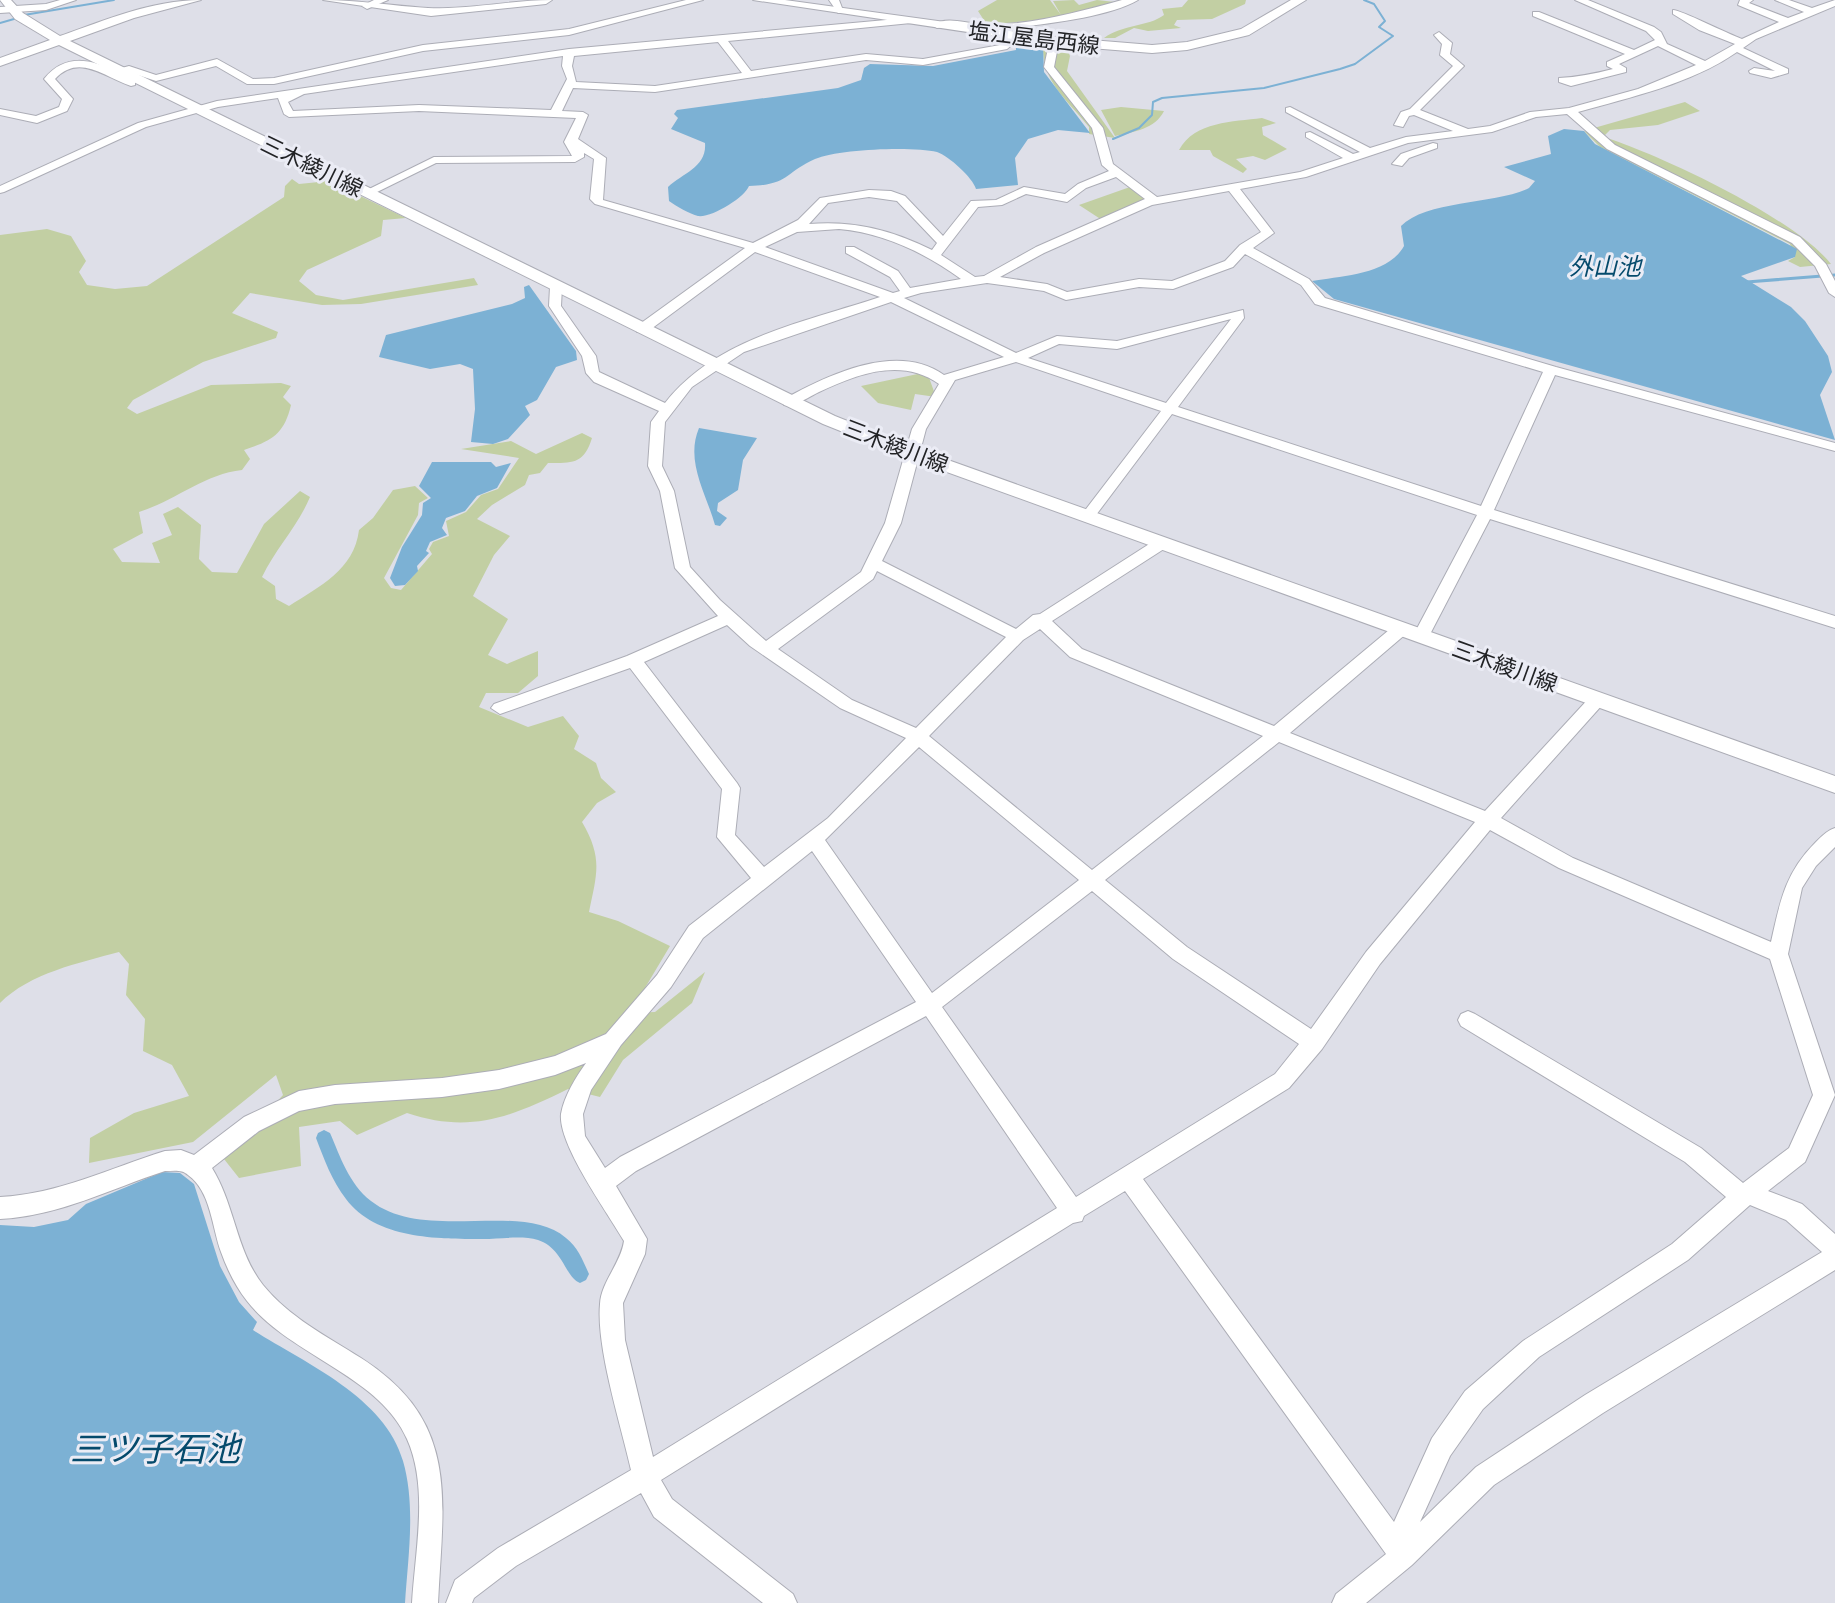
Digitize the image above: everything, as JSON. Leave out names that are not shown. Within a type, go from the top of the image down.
[{"type":"main road","points":[[0,62],[130,15],[195,0]]},
{"type":"main road","points":[[329,0],[442,11],[546,0]]},
{"type":"main road","name":"塩江屋島西線","points":[[759,0],[840,8],[908,21],[1119,48],[1187,46],[1245,32],[1300,0]]},
{"type":"main road","name":"三木綾川線","points":[[5,6],[60,41],[789,402],[914,454],[1835,785]]},
{"type":"street","points":[[5,6],[46,7],[71,0]]},
{"type":"street","points":[[367,6],[383,0]]},
{"type":"street","points":[[122,71],[129,69],[156,78],[217,62],[251,82],[274,81],[423,48],[569,32],[698,0]]},
{"type":"street","points":[[937,25],[950,22],[982,27],[1049,20],[1133,0]]},
{"type":"street","points":[[1580,0],[1650,29],[1657,34],[1659,42],[1705,65]]},
{"type":"street","points":[[1788,22],[1741,3],[1750,0],[1811,11]]},
{"type":"street","points":[[981,280],[1040,250],[1155,201],[1302,175],[1367,151],[1425,138],[1492,129],[1548,110],[1570,111],[1620,97],[1648,78],[1705,65],[1788,22],[1835,2]]},
{"type":"street","points":[[840,8],[856,26]]},
{"type":"street","points":[[1676,12],[1784,71],[1771,75],[1754,71]]},
{"type":"street","points":[[1536,14],[1633,53]]},
{"type":"street","points":[[0,190],[142,125],[197,109],[569,52],[908,21]]},
{"type":"street","points":[[1399,125],[1405,114],[1414,111],[1428,89],[1448,78],[1459,66],[1445,55],[1447,43],[1439,35]]},
{"type":"street","points":[[569,85],[655,89],[866,57],[918,62],[940,60],[1003,47],[1016,36]]},
{"type":"street","points":[[721,39],[748,74]]},
{"type":"street","points":[[1054,41],[1049,67],[1097,128],[1103,154],[1117,172],[1155,201]]},
{"type":"street","points":[[1614,63],[1659,42]]},
{"type":"street","points":[[555,114],[572,79],[567,66],[569,52]]},
{"type":"street","points":[[0,112],[37,120],[63,109],[68,99],[54,89],[49,79],[57,69],[79,61],[139,87],[147,84]]},
{"type":"street","points":[[1614,63],[1648,78]]},
{"type":"street","points":[[1563,80],[1571,83],[1622,70],[1611,64],[1614,63]]},
{"type":"street","points":[[1587,78],[1620,97]]},
{"type":"street","points":[[319,89],[282,100],[289,114],[419,108],[583,115],[572,140],[571,147],[580,155],[575,159],[434,160],[367,193]]},
{"type":"street","points":[[1290,110],[1367,151]]},
{"type":"street","points":[[1414,111],[1466,132]]},
{"type":"street","points":[[1570,111],[1611,147],[1796,240],[1810,251],[1831,278],[1835,293]]},
{"type":"street","points":[[1310,135],[1350,157]]},
{"type":"street","points":[[1398,164],[1416,151],[1434,147],[1425,138]]},
{"type":"street","points":[[572,140],[600,158],[596,199],[599,202],[754,247],[891,297],[1016,358],[1835,622]]},
{"type":"street","points":[[939,248],[975,204],[998,203],[1024,190],[1067,198],[1082,186],[1117,172]]},
{"type":"street","points":[[1231,186],[1268,233],[1244,248],[1229,264],[1173,285],[1139,283],[1066,296],[1047,288],[981,280],[907,292],[771,337],[739,349],[687,384],[658,422],[655,466],[667,491],[683,568],[729,618],[767,649],[846,704],[917,736],[1180,953],[1315,1043]]},
{"type":"street","points":[[642,329],[754,247],[795,228],[816,213],[824,200],[891,192],[909,204],[939,248],[981,280]]},
{"type":"street","points":[[795,228],[842,225],[939,248]]},
{"type":"street","points":[[865,230],[857,246],[844,248],[894,274],[907,292]]},
{"type":"street","points":[[1244,248],[1305,282],[1320,301],[1551,370],[1835,447]]},
{"type":"street","points":[[556,287],[555,306],[589,356],[593,373],[599,379],[666,409]]},
{"type":"street","points":[[767,649],[862,582],[893,523],[919,429],[938,400],[944,381],[958,372],[1016,358],[1057,340],[1117,345],[1238,313],[1238,318],[1088,516]]},
{"type":"street","points":[[789,402],[830,379],[865,371],[915,366],[944,381]]},
{"type":"street","points":[[1421,636],[1486,512],[1551,370]]},
{"type":"street","points":[[784,1603],[663,1508],[645,1476],[613,1340],[611,1302],[634,1254],[636,1239],[575,1138],[572,1114],[582,1086],[614,1039],[664,981],[696,932],[814,839],[1017,636],[1039,619],[1162,543]]},
{"type":"street","points":[[872,562],[1017,636]]},
{"type":"street","points":[[500,708],[633,660],[729,618]]},
{"type":"street","points":[[1039,619],[1076,653],[1488,820],[1566,863],[1778,954]]},
{"type":"street","points":[[601,1185],[628,1164],[930,1005],[1277,734],[1401,629]]},
{"type":"street","points":[[633,660],[731,788],[726,837],[764,880]]},
{"type":"street","points":[[459,1603],[464,1589],[507,1557],[1074,1213],[1127,1176],[1282,1081],[1315,1043],[1372,959],[1488,820],[1597,700]]},
{"type":"street","points":[[1403,1556],[1406,1524],[1415,1502],[1441,1447],[1474,1400],[1531,1349],[1680,1252],[1797,1155],[1824,1095],[1778,954],[1793,887],[1809,861],[1835,835]]},
{"type":"street","points":[[814,839],[1074,1213]]},
{"type":"street","points":[[1468,1020],[1693,1155],[1745,1195],[1794,1212],[1835,1249]]},
{"type":"street","points":[[198,1166],[244,1127],[289,1105],[321,1096],[463,1086],[541,1071],[590,1053],[614,1039]]},
{"type":"street","points":[[0,1208],[39,1206],[165,1161],[178,1159],[198,1166],[210,1183],[231,1249],[256,1295],[297,1332],[394,1397],[416,1428],[430,1476],[425,1603]]},
{"type":"street","points":[[1127,1176],[1403,1556]]},
{"type":"street","points":[[1345,1603],[1403,1556],[1485,1476],[1594,1404],[1835,1257]]},
{"type":"green space","points":[[997,0],[1050,0],[1061,15],[1053,1],[1074,0],[1079,5],[1097,0],[1115,2],[1047,19],[987,25],[978,11]]},
{"type":"green space","points":[[1188,0],[1246,0],[1245,4],[1212,19],[1177,20],[1174,25],[1181,28],[1148,31],[1134,28],[1115,38],[1104,38],[1119,30],[1158,19],[1164,15],[1162,9],[1182,7]]},
{"type":"green space","points":[[1043,45],[1066,47],[1070,56],[1067,71],[1115,138],[1089,134],[1089,127],[1051,80],[1044,58]]},
{"type":"green space","points":[[1685,102],[1700,111],[1658,125],[1610,130],[1605,135],[1596,133],[1594,128]]},
{"type":"green space","points":[[1121,107],[1164,111],[1150,126],[1115,136],[1101,110]]},
{"type":"green space","points":[[1262,118],[1276,123],[1262,127],[1263,135],[1287,149],[1265,160],[1253,156],[1236,159],[1247,169],[1243,173],[1213,156],[1210,150],[1179,150],[1186,140],[1205,128]]},
{"type":"green space","points":[[1584,131],[1643,151],[1716,185],[1785,225],[1831,264],[1800,267],[1788,261],[1795,257],[1790,244],[1600,147]]},
{"type":"green space","points":[[292,179],[299,184],[329,181],[406,218],[383,220],[381,236],[307,270],[299,281],[316,295],[343,300],[474,278],[478,285],[361,304],[322,305],[250,293],[232,313],[278,332],[276,338],[203,362],[133,400],[127,408],[137,414],[211,385],[281,383],[291,386],[283,397],[291,405],[284,423],[269,440],[244,450],[250,459],[242,470],[202,482],[139,512],[143,533],[113,549],[122,562],[160,563],[152,543],[172,535],[163,514],[178,507],[201,525],[199,559],[212,572],[237,573],[264,524],[300,491],[310,497],[262,577],[275,586],[276,599],[289,606],[334,576],[343,566],[356,544],[359,530],[373,518],[393,490],[415,486],[428,498],[419,503],[418,515],[384,578],[391,588],[401,590],[432,554],[429,549],[433,542],[449,536],[446,521],[466,512],[481,495],[498,489],[519,458],[461,449],[511,441],[536,454],[582,433],[592,438],[581,457],[571,462],[548,463],[540,473],[529,475],[525,485],[492,505],[477,519],[510,536],[494,555],[473,596],[508,619],[488,655],[507,664],[538,651],[538,676],[518,693],[486,693],[479,707],[528,727],[563,716],[579,736],[574,749],[596,763],[601,778],[616,792],[597,803],[582,822],[596,856],[589,912],[618,921],[670,946],[630,1013],[655,1012],[705,972],[692,1003],[623,1060],[600,1097],[568,1089],[528,1108],[471,1122],[451,1122],[407,1113],[357,1135],[340,1121],[299,1127],[301,1166],[239,1178],[224,1159],[283,1095],[276,1075],[193,1142],[89,1163],[90,1138],[134,1113],[189,1096],[172,1065],[143,1051],[145,1019],[126,995],[129,964],[119,952],[40,977],[0,1003],[0,235],[47,229],[71,236],[86,261],[79,272],[87,285],[115,289],[147,286],[284,197],[285,186]]},
{"type":"green space","points":[[1130,187],[1147,201],[1102,220],[1079,205]]},
{"type":"green space","points":[[927,372],[936,397],[915,394],[911,410],[878,403],[861,386]]},
{"type":"water","points":[[1043,45],[1044,72],[1090,133],[1058,130],[1028,139],[1015,158],[1018,185],[976,189],[960,168],[937,152],[876,150],[815,159],[779,181],[749,186],[727,206],[704,216],[691,214],[669,201],[668,187],[693,169],[705,151],[705,143],[671,129],[678,118],[674,114],[677,110],[838,88],[861,80],[864,68],[870,64],[933,66],[1016,50],[1016,46]]},
{"type":"water","name":"外山池","points":[[1564,129],[1584,131],[1595,144],[1797,249],[1795,257],[1741,276],[1791,307],[1805,321],[1828,356],[1832,372],[1820,395],[1835,440],[1334,299],[1312,281],[1363,272],[1387,263],[1404,246],[1401,226],[1427,211],[1529,188],[1535,181],[1504,167],[1551,154],[1548,136]]},
{"type":"water","points":[[529,285],[576,351],[577,360],[556,367],[537,400],[525,406],[530,415],[508,439],[493,444],[471,442],[475,409],[473,369],[460,364],[430,369],[379,357],[386,335],[512,304],[525,298],[524,287]]},
{"type":"water","points":[[699,428],[757,438],[743,460],[738,490],[718,503],[717,511],[727,518],[720,526],[715,525],[698,477],[694,453]]},
{"type":"water","points":[[432,462],[491,462],[496,467],[511,463],[497,488],[477,496],[465,511],[446,518],[442,528],[447,535],[430,542],[426,551],[429,553],[417,566],[418,571],[405,585],[395,586],[390,578],[402,547],[422,515],[423,503],[431,498],[419,486]]},
{"type":"water","name":"三ツ子石池","points":[[162,1172],[180,1173],[194,1184],[220,1266],[239,1302],[257,1322],[253,1330],[341,1384],[379,1418],[394,1438],[403,1461],[409,1496],[405,1603],[0,1603],[0,1225],[34,1227],[68,1220],[86,1204]]},
{"type":"waterway","points":[[24,15],[114,0]]},
{"type":"waterway","points":[[1113,139],[1139,128],[1152,115],[1153,102],[1162,98],[1264,88],[1355,64],[1393,36],[1379,27],[1385,21],[1374,4],[1364,0]]},
{"type":"waterway","points":[[0,23],[14,19]]},
{"type":"waterway","points":[[1747,282],[1835,275]]},
{"type":"waterway","points":[[324,1138],[345,1184],[365,1207],[381,1217],[423,1228],[536,1231],[563,1246],[580,1274]]}]
